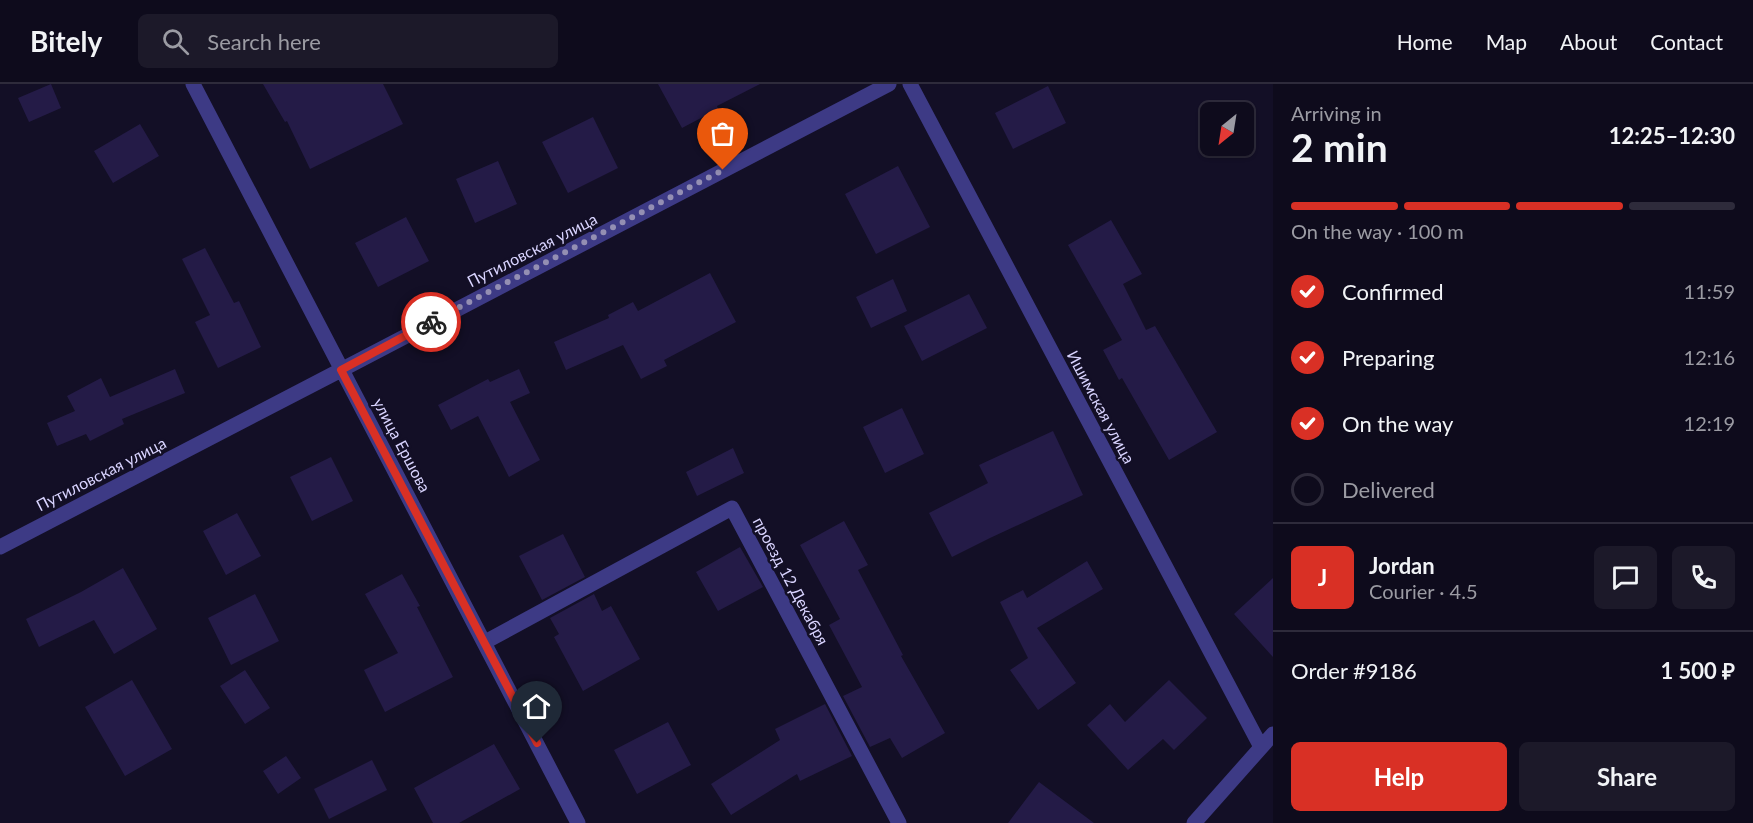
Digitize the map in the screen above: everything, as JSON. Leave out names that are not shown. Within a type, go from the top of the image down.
[{"type":"street","name":"улица Ершова","points":[[193,84],[578,823]]},
{"type":"street","name":"Путиловская улица","points":[[0,547],[889,84]]},
{"type":"street","name":"Ишимская улица","points":[[910,84],[1261,747]]},
{"type":"street","name":"проезд 12 Декабря","points":[[485,642],[732,508],[899,823]]},
{"type":"street","points":[[1194,823],[1273,734]]},
{"type":"building","points":[[51,84],[61,108],[29,122],[18,98]]},
{"type":"building","points":[[263,84],[383,84],[403,124],[310,169],[287,121],[285,122]]},
{"type":"building","points":[[658,84],[760,84],[717,106],[718,109],[682,128]]},
{"type":"building","points":[[1048,86],[1066,123],[1013,149],[995,113]]},
{"type":"building","points":[[593,117],[618,168],[568,193],[542,142]]},
{"type":"building","points":[[140,124],[159,156],[113,183],[94,151]]},
{"type":"building","points":[[498,161],[517,204],[475,223],[456,179]]},
{"type":"building","points":[[898,166],[930,227],[876,254],[845,194]]},
{"type":"building","points":[[406,217],[429,261],[378,287],[355,243]]},
{"type":"building","points":[[1111,220],[1142,274],[1123,284],[1146,330],[1155,326],[1217,432],[1169,460],[1122,378],[1119,380],[1103,350],[1122,340],[1068,245]]},
{"type":"building","points":[[205,248],[234,303],[239,301],[261,347],[218,368],[195,322],[210,315],[182,259]]},
{"type":"building","points":[[710,273],[736,322],[664,360],[667,366],[641,379],[623,345],[566,370],[554,342],[609,318],[608,315],[633,302],[638,311]]},
{"type":"building","points":[[893,279],[907,311],[871,328],[856,297]]},
{"type":"building","points":[[969,294],[987,328],[922,361],[904,326]]},
{"type":"building","points":[[175,369],[185,393],[122,419],[124,424],[90,441],[86,434],[57,446],[47,423],[75,411],[67,396],[101,378],[110,397]]},
{"type":"building","points":[[519,369],[530,393],[510,402],[540,460],[509,477],[478,416],[451,430],[438,405],[488,379],[490,382]]},
{"type":"building","points":[[902,408],[924,454],[885,473],[863,427]]},
{"type":"building","points":[[1053,431],[1083,495],[952,557],[929,513],[988,483],[979,465]]},
{"type":"building","points":[[733,448],[744,473],[697,496],[686,472]]},
{"type":"building","points":[[331,457],[353,501],[312,521],[290,477]]},
{"type":"building","points":[[237,513],[261,556],[226,575],[203,531]]},
{"type":"building","points":[[844,521],[868,565],[858,570],[903,655],[901,656],[945,733],[902,758],[890,738],[870,747],[843,696],[862,687],[829,625],[840,619],[800,545]]},
{"type":"building","points":[[563,534],[585,577],[542,600],[519,556]]},
{"type":"building","points":[[740,547],[763,587],[718,611],[696,572]]},
{"type":"building","points":[[1087,561],[1103,589],[1037,628],[1076,683],[1038,710],[1010,670],[1028,658],[1000,602],[1023,590],[1027,598]]},
{"type":"building","points":[[123,568],[157,629],[114,654],[94,620],[39,647],[26,619]]},
{"type":"building","points":[[402,574],[420,606],[417,607],[453,677],[385,712],[364,670],[398,653],[365,594]]},
{"type":"building","points":[[1273,578],[1273,657],[1234,614]]},
{"type":"building","points":[[255,594],[279,641],[231,665],[208,618]]},
{"type":"building","points":[[594,594],[602,611],[611,606],[640,659],[583,691],[554,637],[559,634],[550,618]]},
{"type":"building","points":[[245,670],[270,708],[245,724],[220,686]]},
{"type":"building","points":[[132,680],[172,749],[125,776],[85,707]]},
{"type":"building","points":[[1169,680],[1207,718],[1174,750],[1163,739],[1128,770],[1087,725],[1110,704],[1125,722]]},
{"type":"building","points":[[825,704],[852,756],[800,781],[797,774],[731,815],[711,784],[780,740],[775,729]]},
{"type":"building","points":[[668,722],[691,765],[637,794],[614,750]]},
{"type":"building","points":[[494,744],[520,789],[459,823],[433,823],[414,788]]},
{"type":"building","points":[[286,756],[301,778],[278,794],[263,771]]},
{"type":"building","points":[[372,760],[387,790],[329,819],[314,789]]},
{"type":"building","points":[[1039,782],[1094,823],[1008,823]]},
{"type":"way so far","points":[[431,322],[723,170]]},
{"type":"route","points":[[431,322],[341,370],[537,743]]}]
